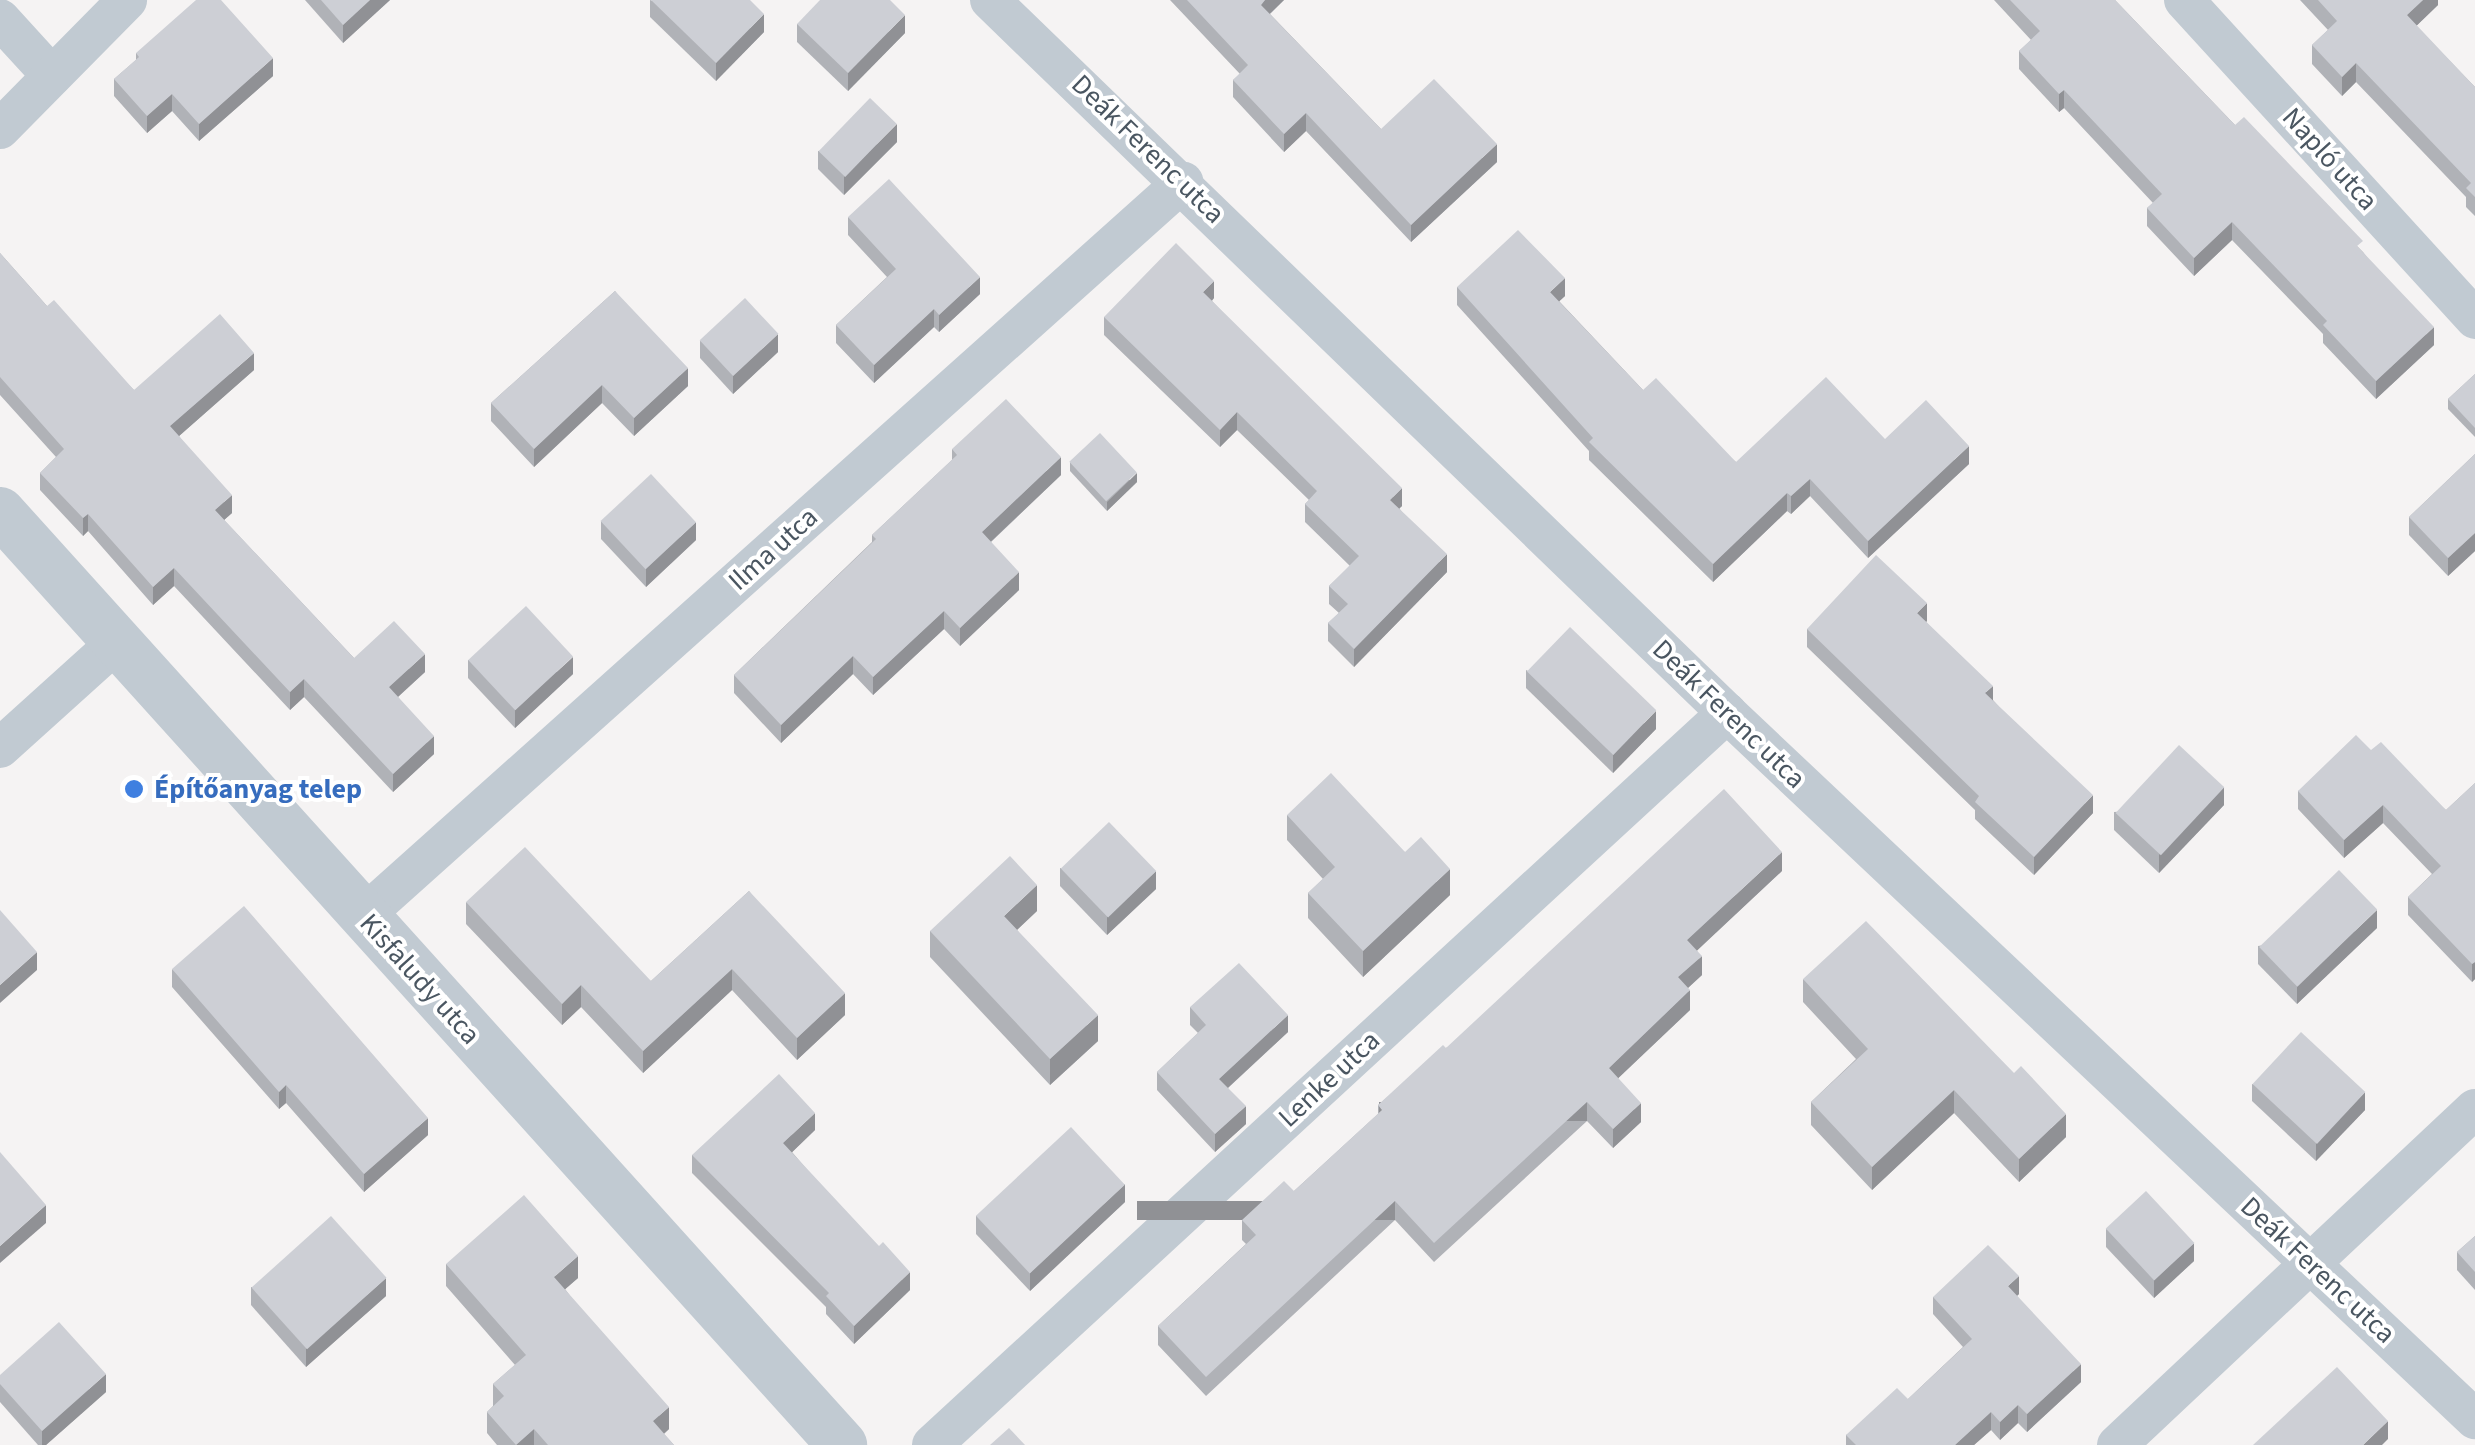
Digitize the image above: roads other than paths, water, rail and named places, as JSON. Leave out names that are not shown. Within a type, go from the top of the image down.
[{"type":"street","points":[[0,129],[127,0]]},
{"type":"street","name":"Deák Ferenc utca","points":[[990,0],[1726,713],[2475,1420]]},
{"type":"street","name":"Napló utca","points":[[2184,0],[2475,319]]},
{"type":"street","points":[[0,19],[52,76]]},
{"type":"street","name":"Ilma utca","points":[[363,916],[1182,182]]},
{"type":"street","name":"Kisfaludy utca","points":[[0,512],[842,1445]]},
{"type":"street","points":[[0,748],[116,644]]},
{"type":"street","name":"Lenke utca","points":[[932,1445],[1726,713]]},
{"type":"street","points":[[2117,1445],[2475,1109]]},
{"type":"place","name":"Építőanyag telep","points":[[134,789]]}]
